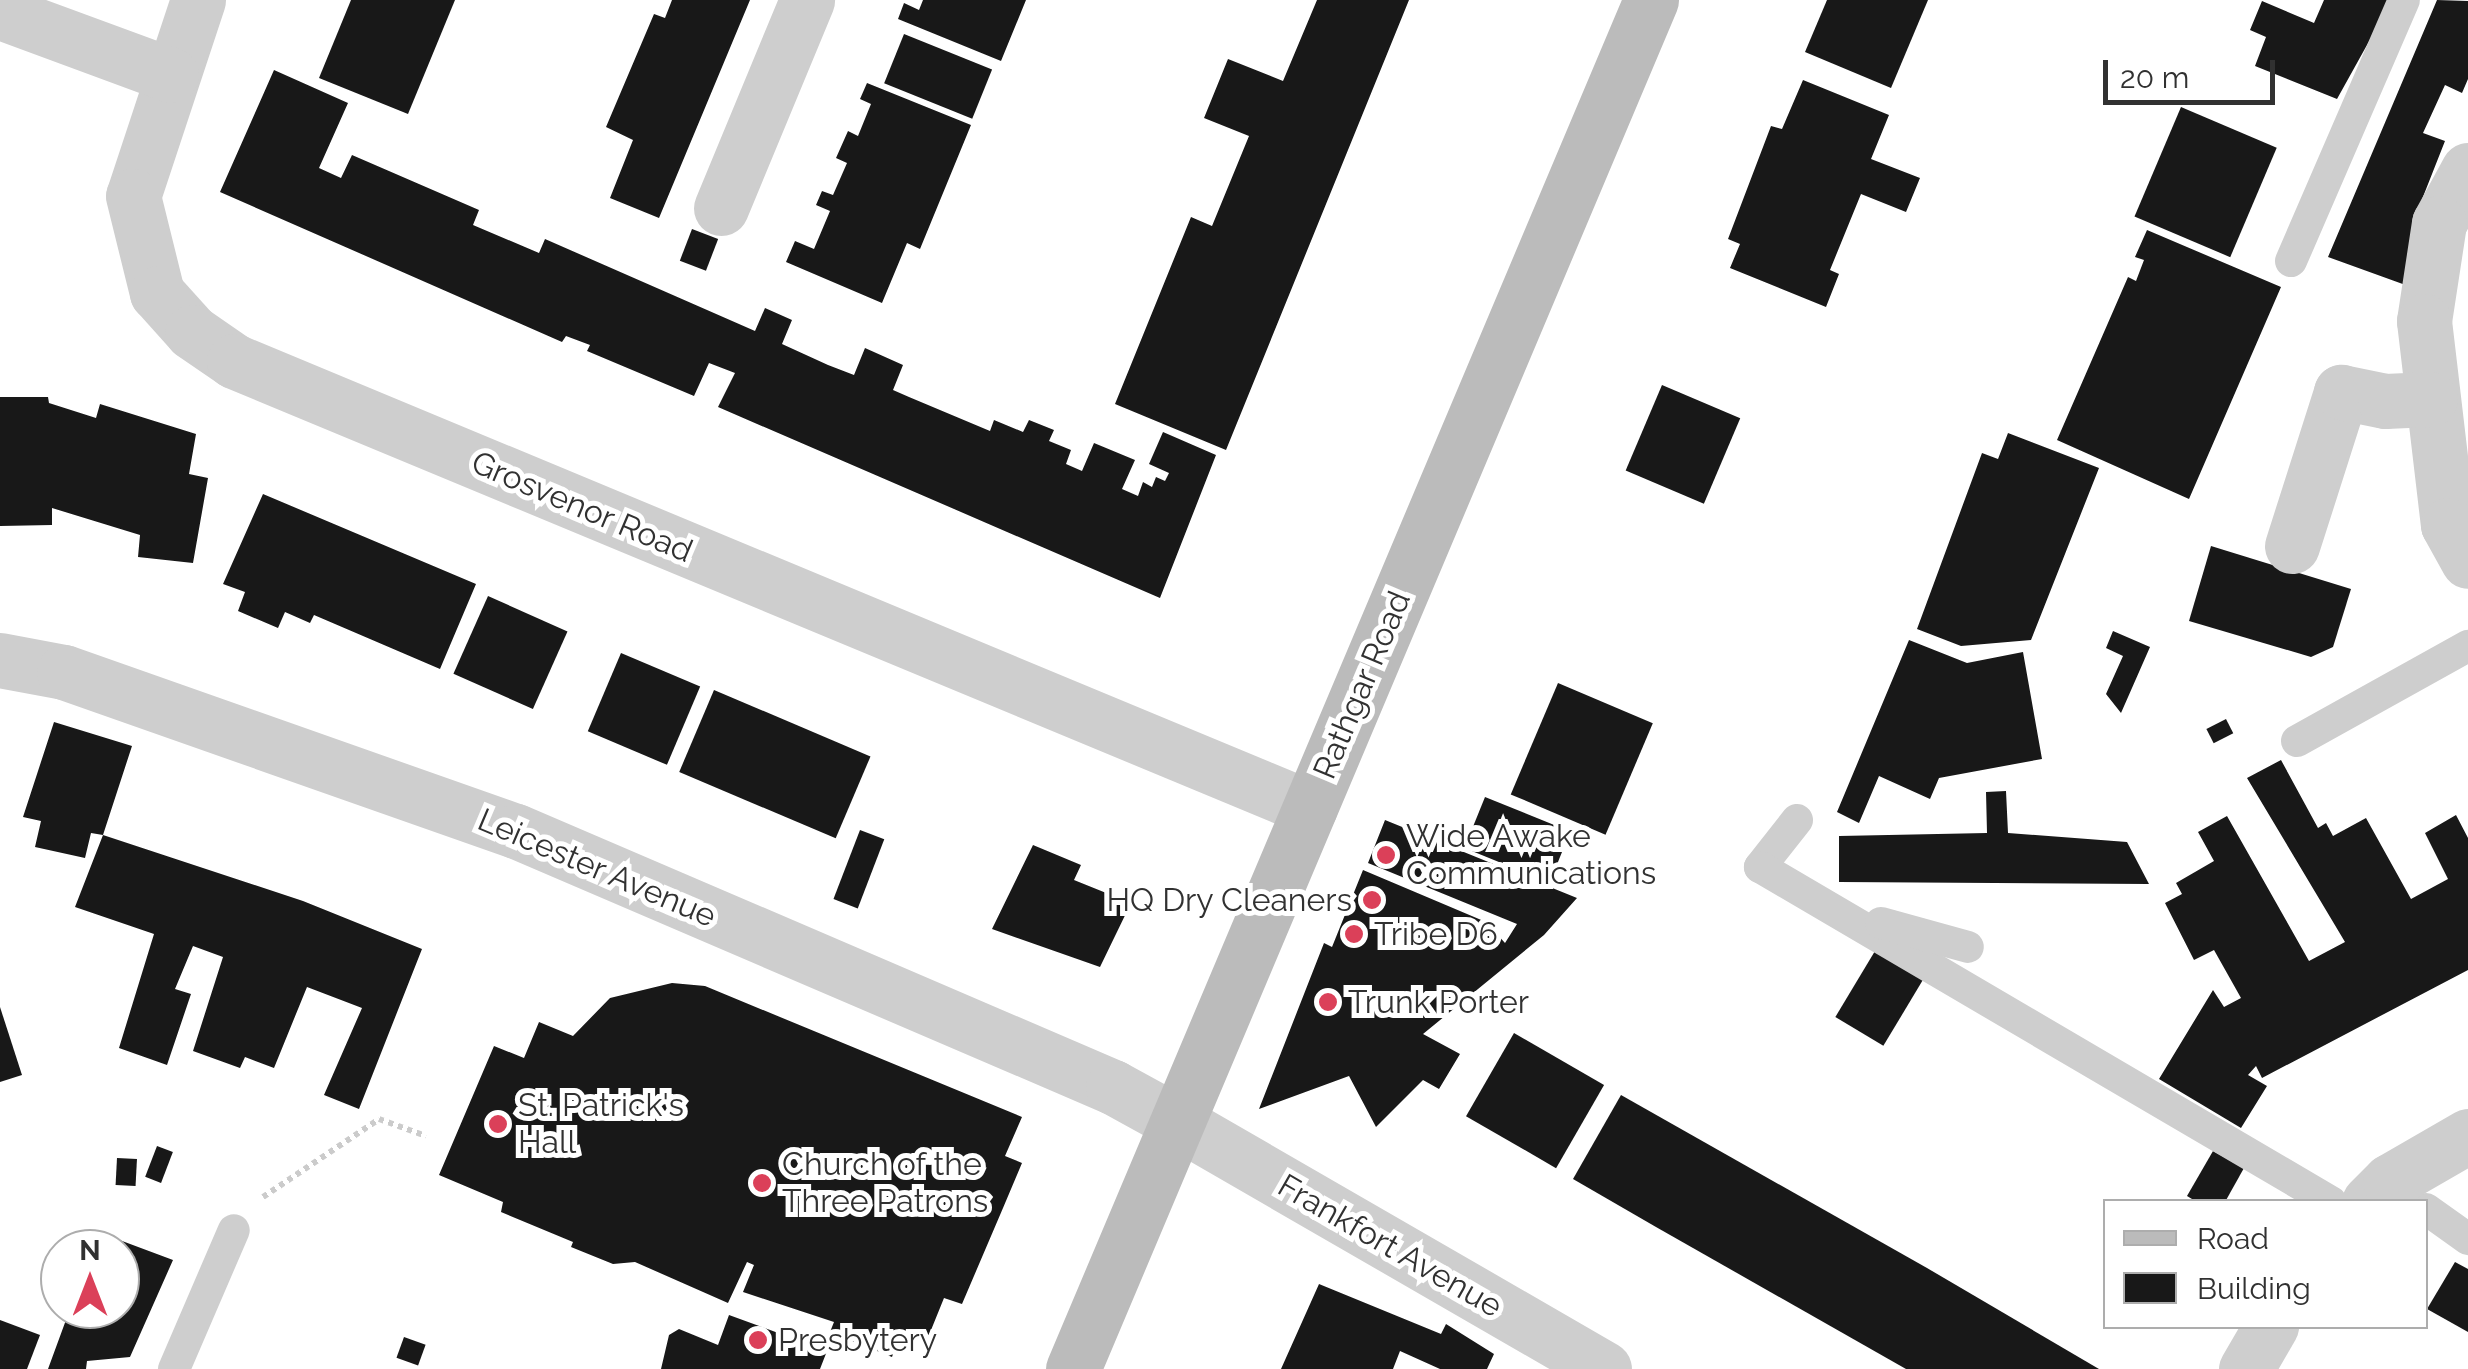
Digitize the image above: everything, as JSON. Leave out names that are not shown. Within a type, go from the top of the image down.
[{"type":"main road","name":"Rathgar Road","points":[[1073,1369],[1651,0]]},
{"type":"street","name":"Grosvenor Road","points":[[198,0],[133,196],[142,247],[157,293],[192,332],[234,361],[1310,808]]},
{"type":"street","points":[[721,208],[807,0]]},
{"type":"street","points":[[0,12],[171,75]]},
{"type":"street","points":[[2468,170],[2439,223],[2424,321],[2430,399],[2448,525],[2468,561]]},
{"type":"street","points":[[2292,546],[2341,392],[2385,401],[2430,399]]},
{"type":"street","name":"Leicester Avenue","points":[[0,660],[64,672],[516,832],[1114,1087],[1177,1122]]},
{"type":"street","name":"Frankfort Avenue","points":[[1177,1122],[1604,1369]]},
{"type":"street","points":[[2400,1198],[2468,1136]]},
{"type":"street","points":[[2246,1369],[2269,1329]]},
{"type":"lane","points":[[2290,262],[2404,0]]},
{"type":"lane","points":[[2297,741],[2468,646]]},
{"type":"lane","points":[[1797,820],[1760,867],[2326,1199]]},
{"type":"lane","points":[[1840,912],[1968,947]]},
{"type":"lane","points":[[2428,1215],[2468,1240]]},
{"type":"lane","points":[[174,1369],[234,1230]]},
{"type":"path","points":[[234,1230],[241,1210],[379,1119],[426,1136]]},
{"type":"building","points":[[351,0],[455,0],[408,114],[319,78]]},
{"type":"building","points":[[672,0],[750,0],[659,218],[610,198],[633,140],[606,127],[654,14],[665,18]]},
{"type":"building","points":[[923,0],[1026,0],[1001,61],[898,19],[904,3],[919,10]]},
{"type":"building","points":[[1317,0],[1409,0],[1226,450],[1115,404],[1191,217],[1212,226],[1249,136],[1204,118],[1228,59],[1283,81]]},
{"type":"building","points":[[1827,0],[1928,0],[1891,88],[1805,52]]},
{"type":"building","points":[[2324,0],[2392,0],[2337,99],[2255,66],[2266,37],[2250,30],[2262,1],[2314,23]]},
{"type":"building","points":[[2437,0],[2468,1],[2468,79],[2462,93],[2445,85],[2423,133],[2445,141],[2419,207],[2411,287],[2328,257]]},
{"type":"building","points":[[904,34],[992,70],[972,119],[884,83]]},
{"type":"building","points":[[274,70],[348,103],[319,168],[341,178],[352,155],[479,210],[473,225],[539,253],[545,239],[755,331],[765,308],[792,320],[782,344],[854,375],[865,348],[903,365],[893,390],[990,431],[994,420],[1023,432],[1029,420],[1054,430],[1049,441],[1071,450],[1066,464],[1082,471],[1094,443],[1135,460],[1122,489],[1138,496],[1143,482],[1152,487],[1156,477],[1165,481],[1169,473],[1149,464],[1163,432],[1216,455],[1160,598],[718,407],[735,373],[709,363],[694,396],[587,351],[590,345],[566,336],[562,342],[220,192]]},
{"type":"building","points":[[1803,80],[1889,115],[1871,159],[1920,178],[1906,212],[1861,194],[1830,270],[1839,274],[1826,307],[1730,268],[1740,244],[1728,239],[1771,126],[1782,129]]},
{"type":"building","points":[[867,83],[971,125],[920,249],[907,243],[882,303],[786,262],[795,241],[814,249],[830,211],[816,205],[822,191],[833,195],[847,163],[836,158],[848,131],[858,136],[871,104],[860,99]]},
{"type":"building","points":[[2181,107],[2277,148],[2230,257],[2135,217]]},
{"type":"building","points":[[692,229],[718,239],[706,271],[680,261]]},
{"type":"building","points":[[2147,230],[2281,287],[2189,499],[2057,440],[2128,277],[2136,281],[2144,260],[2135,257]]},
{"type":"building","points":[[1662,385],[1740,418],[1704,504],[1626,471]]},
{"type":"building","points":[[0,397],[48,397],[49,403],[96,418],[100,404],[196,434],[189,474],[208,478],[193,563],[138,557],[140,535],[52,508],[52,525],[0,526]]},
{"type":"building","points":[[2008,433],[2099,468],[2031,640],[1961,646],[1917,629],[1982,453],[1998,459]]},
{"type":"building","points":[[263,494],[476,584],[440,669],[314,615],[310,623],[285,612],[278,628],[238,611],[245,592],[223,584]]},
{"type":"building","points":[[2211,546],[2351,589],[2333,647],[2311,657],[2189,621]]},
{"type":"building","points":[[488,596],[567,631],[533,709],[453,674]]},
{"type":"building","points":[[2113,631],[2150,647],[2121,713],[2106,694],[2123,656],[2106,648]]},
{"type":"building","points":[[1909,640],[1967,663],[2023,652],[2042,759],[1939,778],[1930,799],[1879,776],[1859,823],[1837,812]]},
{"type":"building","points":[[621,653],[700,687],[667,765],[588,731]]},
{"type":"building","points":[[1558,683],[1653,723],[1606,835],[1511,794]]},
{"type":"building","points":[[714,690],[870,756],[836,838],[679,772]]},
{"type":"building","points":[[2226,719],[2233,733],[2214,743],[2206,729]]},
{"type":"building","points":[[54,722],[132,746],[103,835],[91,833],[85,858],[35,847],[41,821],[23,817]]},
{"type":"building","points":[[2281,760],[2318,828],[2326,823],[2333,836],[2366,818],[2411,899],[2448,879],[2425,833],[2456,815],[2468,838],[2468,970],[2262,1078],[2256,1066],[2248,1075],[2267,1086],[2241,1128],[2159,1079],[2213,990],[2224,1007],[2241,998],[2214,950],[2194,960],[2165,903],[2182,894],[2176,883],[2214,861],[2198,832],[2227,816],[2309,961],[2345,942],[2247,778]]},
{"type":"building","points":[[2006,791],[2008,833],[2127,842],[2149,884],[1839,882],[1839,836],[1987,833],[1986,792]]},
{"type":"building","points":[[1485,797],[1570,831],[1550,882],[1464,848]]},
{"type":"building","points":[[1385,820],[1577,898],[1544,935],[1423,1034],[1460,1054],[1439,1089],[1423,1080],[1376,1127],[1349,1076],[1259,1109],[1324,943],[1332,947],[1363,870],[1486,922],[1505,943],[1517,924],[1368,863]]},
{"type":"building","points":[[860,830],[884,839],[858,908],[833,899]]},
{"type":"building","points":[[103,835],[303,901],[422,949],[359,1109],[324,1095],[362,1008],[307,987],[274,1068],[245,1057],[240,1068],[193,1051],[223,957],[193,946],[175,989],[191,994],[167,1065],[119,1048],[154,934],[75,907]]},
{"type":"building","points":[[1033,845],[1081,865],[1074,880],[1131,903],[1100,967],[992,929]]},
{"type":"building","points":[[1875,951],[1923,980],[1883,1046],[1835,1017]]},
{"type":"building","name":"Church of the Three Patrons","points":[[672,983],[705,986],[1022,1117],[1005,1156],[1022,1163],[1003,1208],[962,1304],[944,1298],[927,1340],[901,1331],[892,1357],[830,1332],[834,1322],[743,1292],[754,1265],[747,1262],[728,1303],[635,1262],[613,1264],[571,1247],[573,1242],[501,1212],[503,1202],[439,1175],[494,1046],[524,1058],[539,1022],[573,1036],[610,998]]},
{"type":"building","points":[[0,1007],[22,1075],[0,1082]]},
{"type":"building","points":[[1514,1033],[1604,1085],[1556,1168],[1466,1116]]},
{"type":"building","points":[[1621,1095],[2099,1369],[1906,1369],[1656,1227],[1573,1179]]},
{"type":"building","points":[[157,1146],[173,1152],[161,1183],[145,1177]]},
{"type":"building","points":[[2213,1151],[2244,1168],[2227,1199],[2187,1196]]},
{"type":"building","points":[[117,1158],[137,1159],[136,1186],[116,1185]]},
{"type":"building","points":[[140,1248],[173,1260],[130,1357],[87,1361],[86,1369],[48,1369],[63,1329],[140,1329]]},
{"type":"building","points":[[2455,1262],[2468,1269],[2468,1332],[2428,1307]]},
{"type":"building","points":[[1319,1284],[1441,1334],[1446,1324],[1494,1354],[1487,1369],[1440,1369],[1400,1351],[1393,1369],[1281,1369]]},
{"type":"building","name":"Presbytery","points":[[729,1315],[827,1351],[820,1369],[661,1369],[669,1335],[679,1329],[718,1345]]},
{"type":"building","points":[[0,1320],[40,1335],[27,1369],[0,1369]]},
{"type":"building","points":[[404,1337],[426,1345],[418,1366],[396,1358]]},
{"type":"place","name":"Wide Awake Communications","points":[[1386,855]]},
{"type":"place","name":"HQ Dry Cleaners","points":[[1372,900]]},
{"type":"place","name":"Tribe D6","points":[[1354,934]]},
{"type":"place","name":"Trunk Porter","points":[[1328,1002]]},
{"type":"place","name":"St. Patrick's Hall","points":[[498,1124]]},
{"type":"place","name":"Church of the Three Patrons","points":[[762,1183]]},
{"type":"place","name":"Presbytery","points":[[758,1340]]}]
